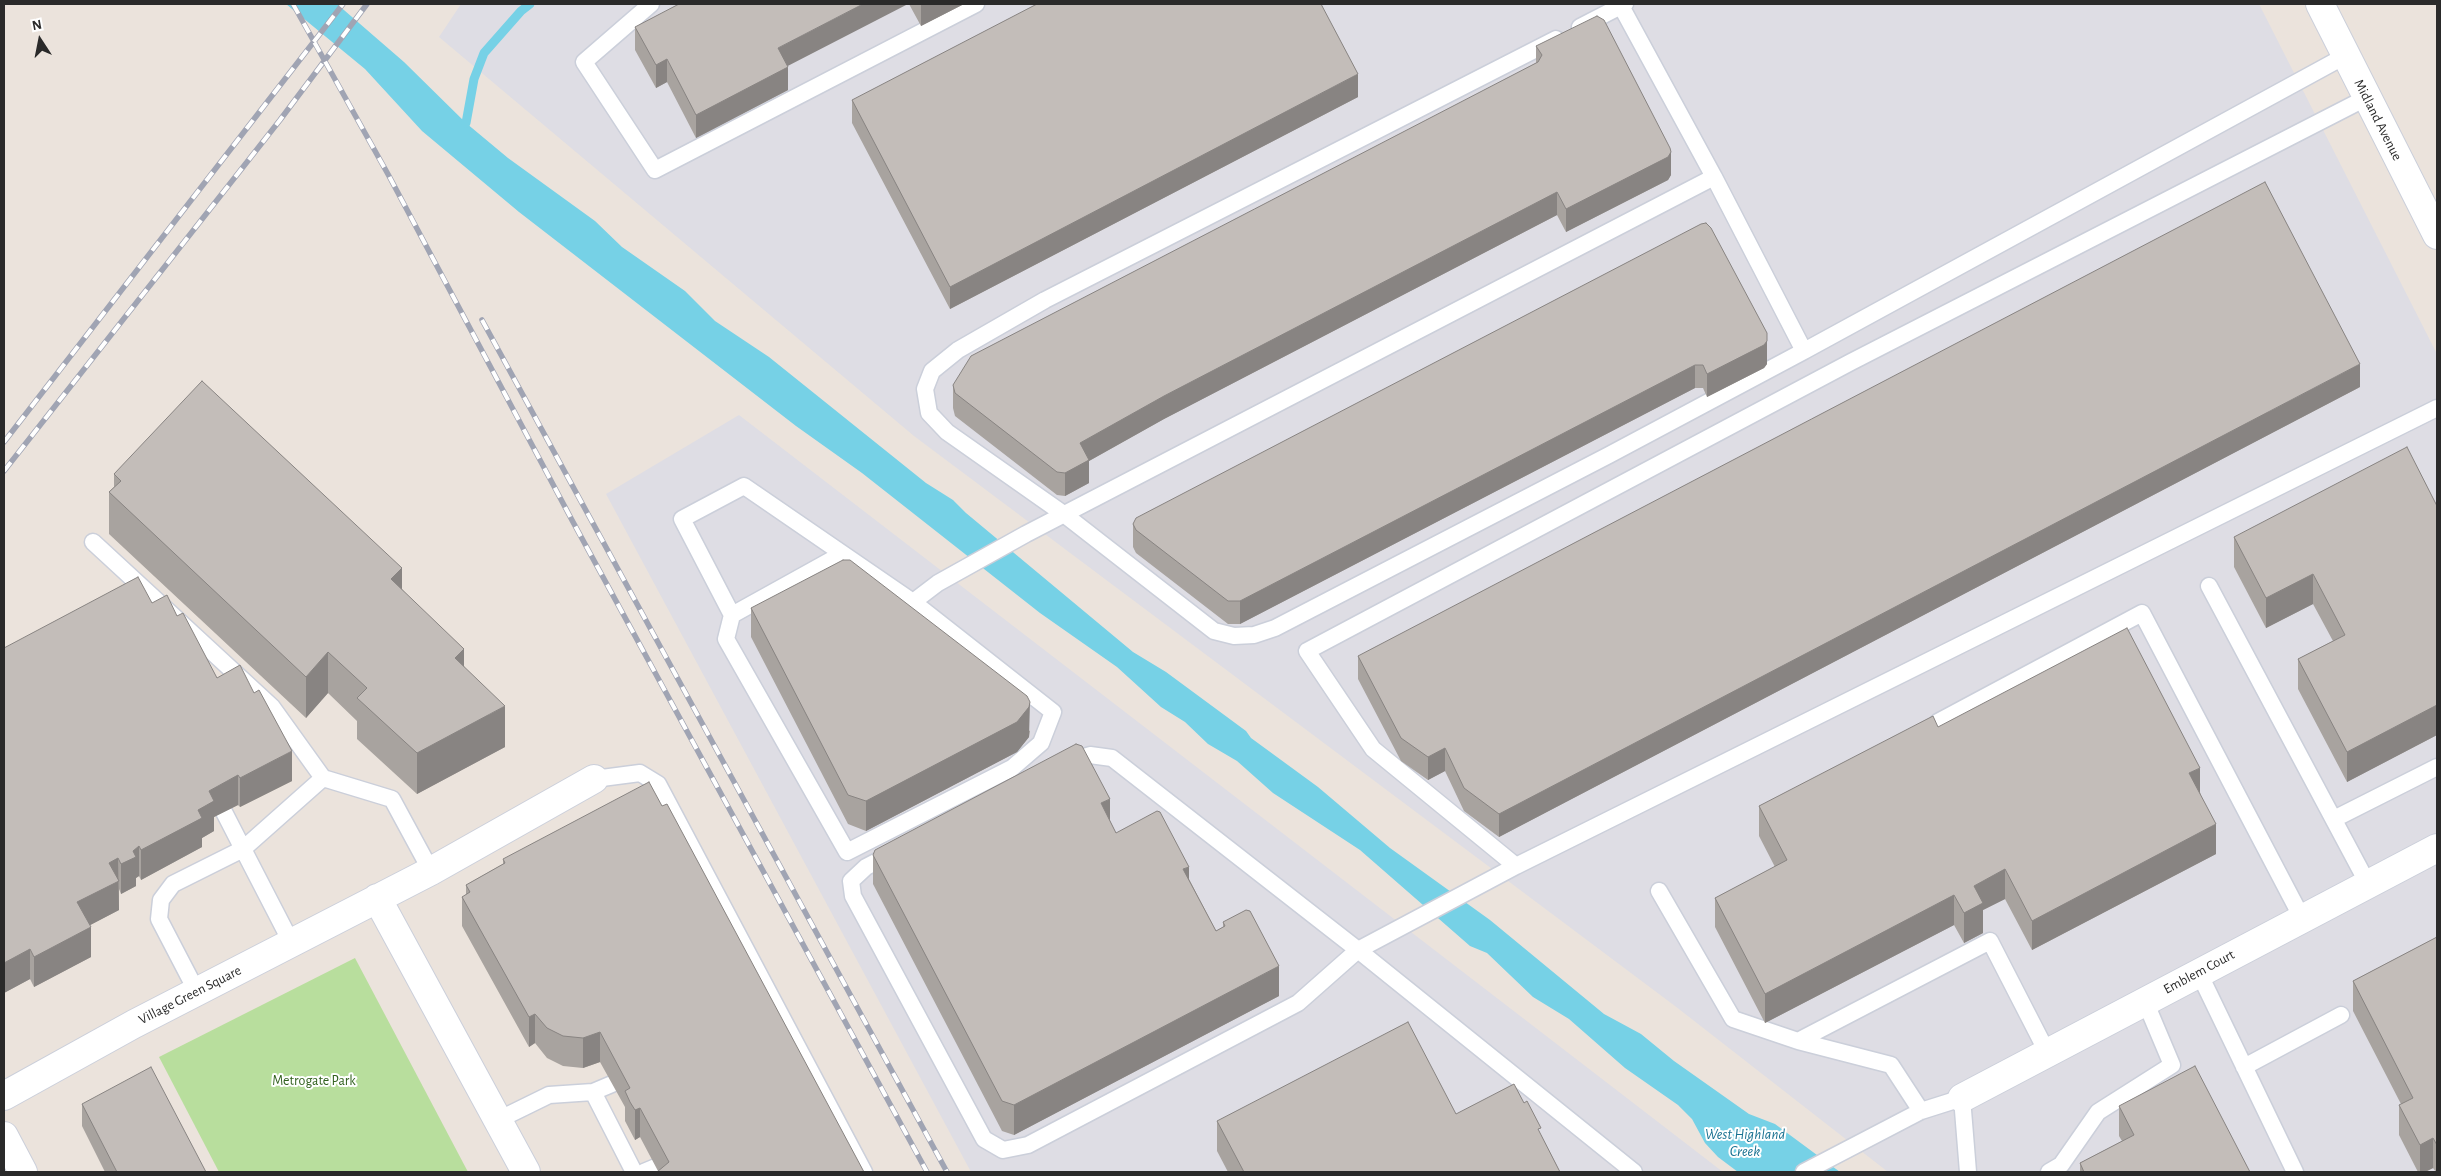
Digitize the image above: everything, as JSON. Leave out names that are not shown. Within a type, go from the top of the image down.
[{"type":"street","name":"Midland Avenue","points":[[2320,4],[2437,235]]},
{"type":"street","name":"Village Green Square","points":[[4,1096],[34,1078],[291,942],[431,871],[594,779]]},
{"type":"street","name":"Emblem Court","points":[[1962,1098],[2437,848]]},
{"type":"street","points":[[377,898],[526,1172]]},
{"type":"street","points":[[4,1136],[23,1172]]},
{"type":"lane","points":[[651,4],[584,62],[655,170],[976,4]]},
{"type":"lane","points":[[1804,351],[1623,5],[1045,300],[958,350],[932,371],[925,389],[929,413],[947,432],[1066,515],[1214,631],[1234,636],[1254,635],[1292,619],[1609,455],[1804,351],[2345,56]]},
{"type":"lane","points":[[1516,866],[1373,749],[1307,652],[1851,362],[2366,98]]},
{"type":"lane","points":[[913,602],[938,583],[1026,534],[1066,515],[1714,177]]},
{"type":"lane","points":[[910,844],[866,867],[851,880],[853,896],[984,1139],[1003,1150],[1028,1146],[1298,1003],[1358,950],[1494,877],[2437,408]]},
{"type":"lane","points":[[744,486],[842,554],[913,602],[1053,712],[1041,743],[1012,768],[847,852],[726,639],[732,615],[682,520],[744,486]]},
{"type":"lane","points":[[93,542],[272,707],[323,778],[392,798],[431,871]]},
{"type":"lane","points":[[732,615],[842,554]]},
{"type":"lane","points":[[2209,586],[2368,884]]},
{"type":"lane","points":[[1938,722],[2142,613],[2302,918]]},
{"type":"lane","points":[[1050,772],[1090,755],[1112,758],[1358,950],[1634,1172]]},
{"type":"lane","points":[[2334,819],[2437,767]]},
{"type":"lane","points":[[594,779],[640,773],[658,784],[864,1172]]},
{"type":"lane","points":[[197,992],[159,919],[161,900],[173,884],[244,849],[323,778]]},
{"type":"lane","points":[[224,812],[291,942]]},
{"type":"lane","points":[[1659,891],[1733,1019],[1798,1041],[1891,1065],[1922,1111]]},
{"type":"lane","points":[[1798,1041],[1990,941],[2048,1052]]},
{"type":"lane","points":[[2199,973],[2296,1172]]},
{"type":"lane","points":[[2049,1172],[2061,1165],[2098,1112],[2172,1065],[2145,1001]]},
{"type":"lane","points":[[2244,1067],[2341,1015]]},
{"type":"lane","points":[[498,1120],[549,1095],[593,1092],[612,1084]]},
{"type":"lane","points":[[593,1092],[634,1172]]},
{"type":"lane","points":[[1804,1172],[1922,1111],[1962,1098],[1968,1172]]},
{"type":"shaded area","points":[[461,4],[2259,4],[2437,354],[2437,1172],[1888,1172],[1675,1006],[914,436],[439,37]]},
{"type":"shaded area","points":[[739,415],[1723,1172],[971,1172],[606,494]]},
{"type":"green space","name":"Metrogate Park","points":[[355,958],[468,1172],[219,1172],[159,1057]]},
{"type":"water","name":"West Highland Creek","points":[[286,4],[337,4],[404,62],[466,123],[508,158],[595,221],[622,247],[685,291],[715,321],[769,357],[926,483],[953,500],[966,513],[1133,652],[1166,672],[1246,731],[1251,738],[1318,787],[1390,848],[1490,920],[1604,1014],[1641,1034],[1674,1061],[1749,1114],[1775,1124],[1840,1172],[1738,1172],[1718,1157],[1705,1143],[1692,1119],[1678,1105],[1625,1068],[1569,1019],[1533,997],[1487,953],[1470,946],[1360,850],[1273,793],[1237,761],[1208,744],[1185,722],[1161,707],[1117,667],[1040,613],[862,473],[796,426],[519,212],[422,131],[365,69]]},
{"type":"building","points":[[679,4],[863,4],[778,48],[788,67],[696,115],[667,59],[656,65],[635,27]]},
{"type":"building","points":[[1037,4],[1321,4],[1358,74],[950,287],[852,100]]},
{"type":"building","points":[[1597,16],[1604,20],[1670,148],[1671,152],[1668,157],[1566,209],[1557,192],[1164,396],[1080,443],[1089,460],[1065,473],[1057,472],[955,393],[953,385],[971,356],[1538,62],[1542,55],[1536,46]]},
{"type":"building","points":[[2265,182],[2360,364],[1499,814],[1464,788],[1445,748],[1428,757],[1401,738],[1358,656]]},
{"type":"building","points":[[1706,223],[1711,228],[1767,333],[1767,341],[1764,345],[1707,374],[1703,365],[1695,365],[1240,601],[1228,601],[1136,530],[1133,524],[1136,518]]},
{"type":"building","points":[[202,381],[402,568],[391,579],[464,649],[455,658],[505,706],[417,753],[357,698],[367,688],[328,652],[306,677],[109,492],[121,481],[114,474]]},
{"type":"building","points":[[2407,447],[2437,506],[2437,705],[2347,752],[2298,659],[2345,635],[2313,574],[2266,598],[2234,537]]},
{"type":"building","points":[[843,560],[850,560],[1027,696],[1030,702],[1029,707],[1017,722],[866,801],[848,795],[751,608]]},
{"type":"building","points":[[138,577],[152,603],[167,595],[177,616],[183,613],[217,678],[240,665],[254,693],[259,690],[292,751],[240,778],[238,775],[209,791],[214,801],[198,810],[202,818],[141,850],[139,846],[133,851],[136,857],[121,864],[118,858],[109,863],[119,881],[77,902],[91,927],[34,957],[30,949],[4,963],[4,648]]},
{"type":"building","points":[[2127,628],[2200,768],[2189,773],[2216,824],[2032,921],[2005,869],[1974,886],[1983,903],[1964,913],[1954,895],[1765,994],[1715,898],[1787,860],[1759,806],[1933,716],[1938,727]]},
{"type":"building","points":[[1076,744],[1082,746],[1110,799],[1101,803],[1116,833],[1157,811],[1160,812],[1189,867],[1183,869],[1216,931],[1225,926],[1223,922],[1246,910],[1250,911],[1279,966],[1014,1105],[1002,1101],[873,855],[875,850]]},
{"type":"building","points":[[649,782],[662,806],[667,804],[864,1172],[657,1172],[669,1162],[640,1108],[635,1110],[630,1102],[625,1091],[630,1088],[600,1032],[583,1038],[563,1036],[547,1028],[535,1014],[529,1017],[462,897],[470,892],[466,885],[505,863],[503,859]]},
{"type":"building","points":[[2437,937],[2437,1145],[2433,1138],[2420,1145],[2399,1105],[2413,1098],[2353,981]]},
{"type":"building","points":[[1408,1022],[1456,1114],[1514,1084],[1524,1103],[1527,1101],[1541,1128],[1538,1129],[1560,1172],[1244,1172],[1217,1121]]},
{"type":"building","points":[[2195,1066],[2250,1172],[2084,1172],[2080,1163],[2134,1135],[2119,1106]]},
{"type":"building","points":[[151,1067],[206,1172],[117,1172],[82,1104]]},
{"type":"waterway","points":[[466,123],[474,79],[484,53],[521,11],[530,4]]},
{"type":"railway","points":[[293,4],[389,176],[573,522],[927,1172]]},
{"type":"railway","points":[[4,442],[343,4]]},
{"type":"railway","points":[[4,471],[280,120],[367,4]]},
{"type":"railway","points":[[482,320],[947,1172]]}]
